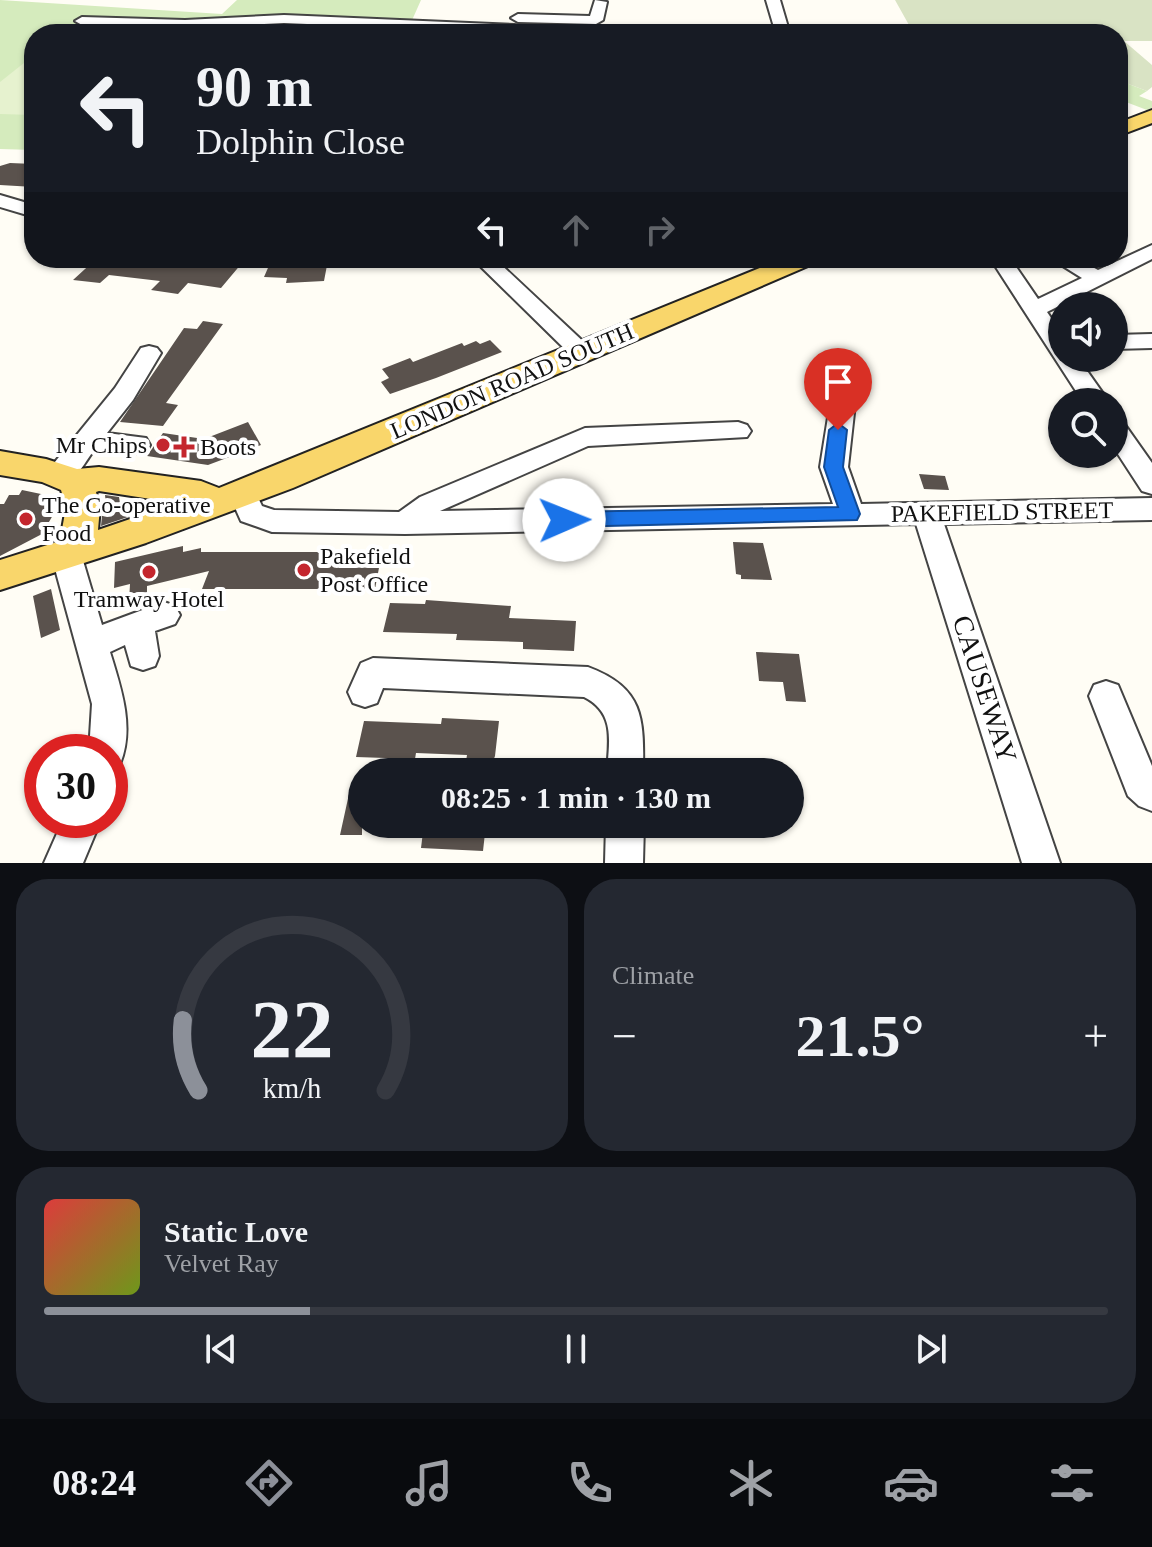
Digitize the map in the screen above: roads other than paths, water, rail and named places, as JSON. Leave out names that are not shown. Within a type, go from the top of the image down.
[{"type":"main road","points":[[1128,126],[1152,116]]},
{"type":"main road","name":"LONDON ROAD SOUTH","points":[[0,575],[231,498],[782,268]]},
{"type":"main road","points":[[0,463],[68,478],[99,479],[231,498]]},
{"type":"main road","points":[[68,478],[83,507],[71,552]]},
{"type":"street","points":[[517,24],[524,0]]},
{"type":"street","points":[[773,0],[780,24]]},
{"type":"street","points":[[550,24],[596,20],[600,2]]},
{"type":"street","points":[[82,21],[249,24],[284,19],[429,24]]},
{"type":"street","points":[[0,201],[24,208]]},
{"type":"street","points":[[1128,263],[1152,251]]},
{"type":"street","points":[[493,268],[581,352]]},
{"type":"street","points":[[1007,268],[1048,330]]},
{"type":"street","points":[[1079,268],[1098,278]]},
{"type":"street","points":[[1034,310],[1118,268]]},
{"type":"street","points":[[1128,342],[1152,341]]},
{"type":"street","points":[[68,478],[87,440],[124,394],[149,353]]},
{"type":"street","points":[[840,369],[845,386],[830,403],[834,467],[850,514]]},
{"type":"street","points":[[405,523],[430,504],[585,437],[738,431]]},
{"type":"street","points":[[87,440],[137,445]]},
{"type":"street","points":[[1128,449],[1152,484]]},
{"type":"street","name":"PAKEFIELD STREET","points":[[231,498],[251,513],[272,521],[405,523],[1152,509]]},
{"type":"street","name":"CAUSEWAY","points":[[927,515],[1041,863]]},
{"type":"street","points":[[71,552],[92,646],[109,704],[108,734]]},
{"type":"street","points":[[92,646],[151,619],[143,656]]},
{"type":"street","points":[[371,673],[588,682],[607,690],[620,703],[626,718],[625,758]]},
{"type":"street","points":[[1106,696],[1141,783],[1152,793]]},
{"type":"street","points":[[63,863],[74,838]]},
{"type":"street","points":[[624,863],[625,838]]},
{"type":"place","name":"Mr Chips","points":[[163,445]]},
{"type":"place","name":"Boots","points":[[184,447]]},
{"type":"place","name":"The Co-operative Food","points":[[26,519]]},
{"type":"place","name":"Pakefield Post Office","points":[[304,570]]},
{"type":"place","name":"Tramway Hotel","points":[[149,572]]}]
